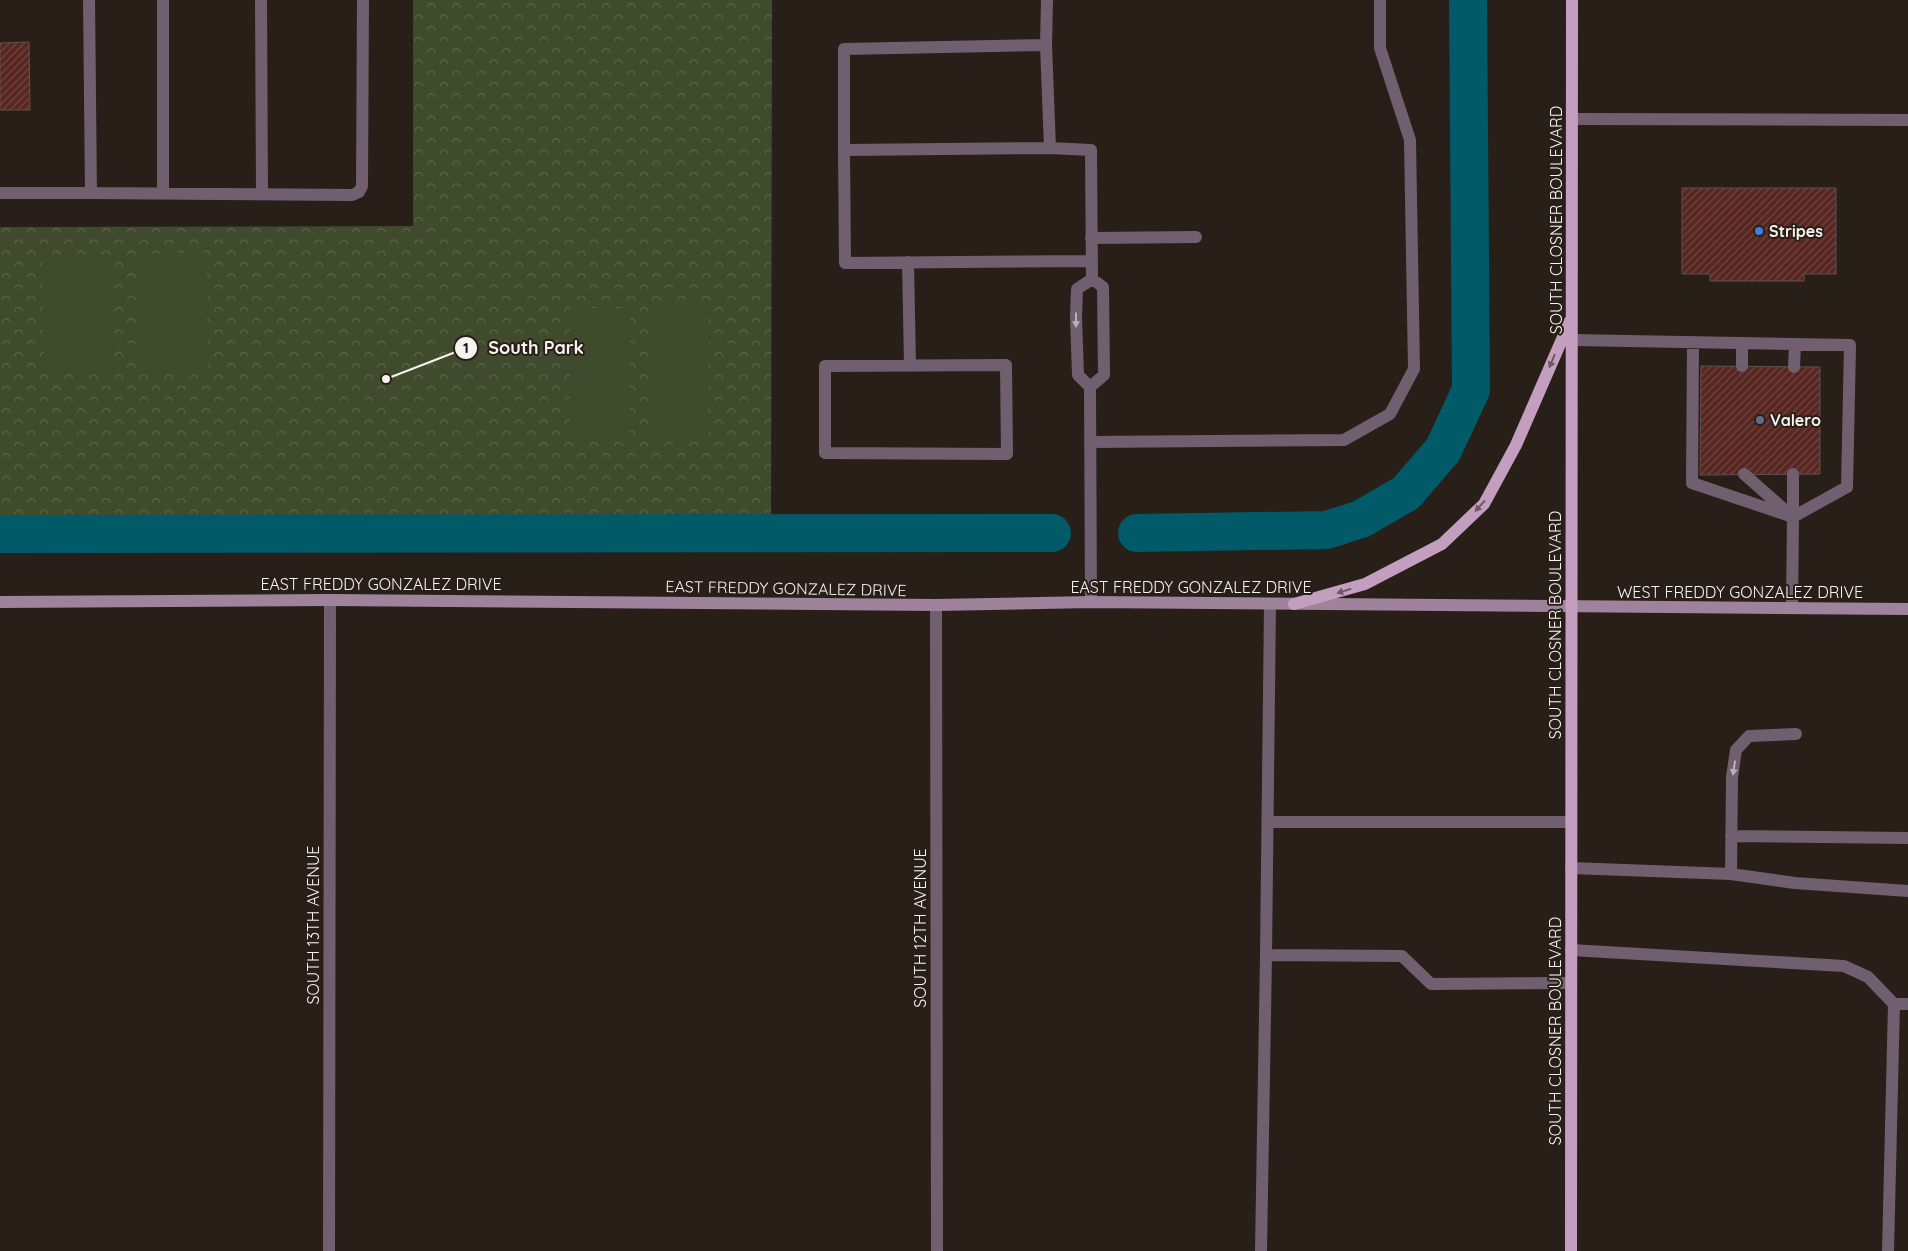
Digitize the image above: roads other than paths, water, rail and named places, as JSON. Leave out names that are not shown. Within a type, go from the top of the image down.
[{"type":"main road","name":"SOUTH CLOSNER BOULEVARD","points":[[1571,1251],[1572,0]]},
{"type":"main road","points":[[1294,604],[1366,584],[1442,544],[1484,504],[1516,445],[1572,317]]},
{"type":"main road","name":"EAST FREDDY GONZALEZ DRIVE","points":[[0,602],[330,600],[936,605],[1091,602],[1572,607]]},
{"type":"main road","name":"WEST FREDDY GONZALEZ DRIVE","points":[[1572,607],[1908,609]]},
{"type":"street","points":[[89,0],[91,193]]},
{"type":"street","points":[[163,0],[163,193]]},
{"type":"street","points":[[261,0],[262,194]]},
{"type":"street","points":[[0,193],[352,195],[357,193],[361,189],[363,0]]},
{"type":"street","points":[[1047,0],[1046,45],[1050,148]]},
{"type":"street","points":[[1090,442],[1344,440],[1390,414],[1414,369],[1410,140],[1380,48],[1380,0]]},
{"type":"street","points":[[1046,45],[844,49],[845,263],[1091,261]]},
{"type":"street","points":[[1572,119],[1908,120]]},
{"type":"street","points":[[844,150],[1050,148],[1090,150],[1092,279]]},
{"type":"street","points":[[1091,238],[1196,237]]},
{"type":"street","points":[[908,262],[910,365]]},
{"type":"street","points":[[1090,388],[1104,375],[1104,287],[1092,279]]},
{"type":"street","points":[[1091,602],[1090,388],[1078,375],[1076,317],[1078,289],[1092,279]]},
{"type":"street","points":[[1572,340],[1742,342],[1850,345],[1847,487],[1792,517],[1692,483],[1693,342]]},
{"type":"street","points":[[1742,342],[1742,366]]},
{"type":"street","points":[[1794,366],[1795,344]]},
{"type":"street","points":[[910,365],[1006,365],[1007,454],[825,453],[825,366],[910,365]]},
{"type":"street","points":[[1744,474],[1792,517]]},
{"type":"street","points":[[1792,608],[1794,474]]},
{"type":"street","name":"SOUTH 13TH AVENUE","points":[[329,1251],[330,600]]},
{"type":"street","points":[[1261,1251],[1270,604]]},
{"type":"street","name":"SOUTH 12TH AVENUE","points":[[936,605],[937,1251]]},
{"type":"street","points":[[1730,874],[1732,777],[1736,750],[1749,736],[1796,734]]},
{"type":"street","points":[[1268,822],[1572,822]]},
{"type":"street","points":[[1731,836],[1908,838]]},
{"type":"street","points":[[1571,868],[1730,874],[1795,883],[1908,892]]},
{"type":"street","points":[[1571,950],[1844,966],[1868,977],[1894,1004],[1888,1251]]},
{"type":"street","points":[[1266,955],[1402,956],[1431,984],[1571,984]]},
{"type":"street","points":[[1894,1004],[1908,1004]]},
{"type":"waterway","points":[[1137,533],[1327,530],[1361,519],[1406,493],[1443,450],[1471,390],[1468,0]]},
{"type":"waterway","points":[[0,534],[1052,533]]},
{"type":"place","name":"Stripes","points":[[1759,231]]},
{"type":"place","name":"South Park","points":[[386,379]]},
{"type":"place","name":"Valero","points":[[1760,420]]}]
